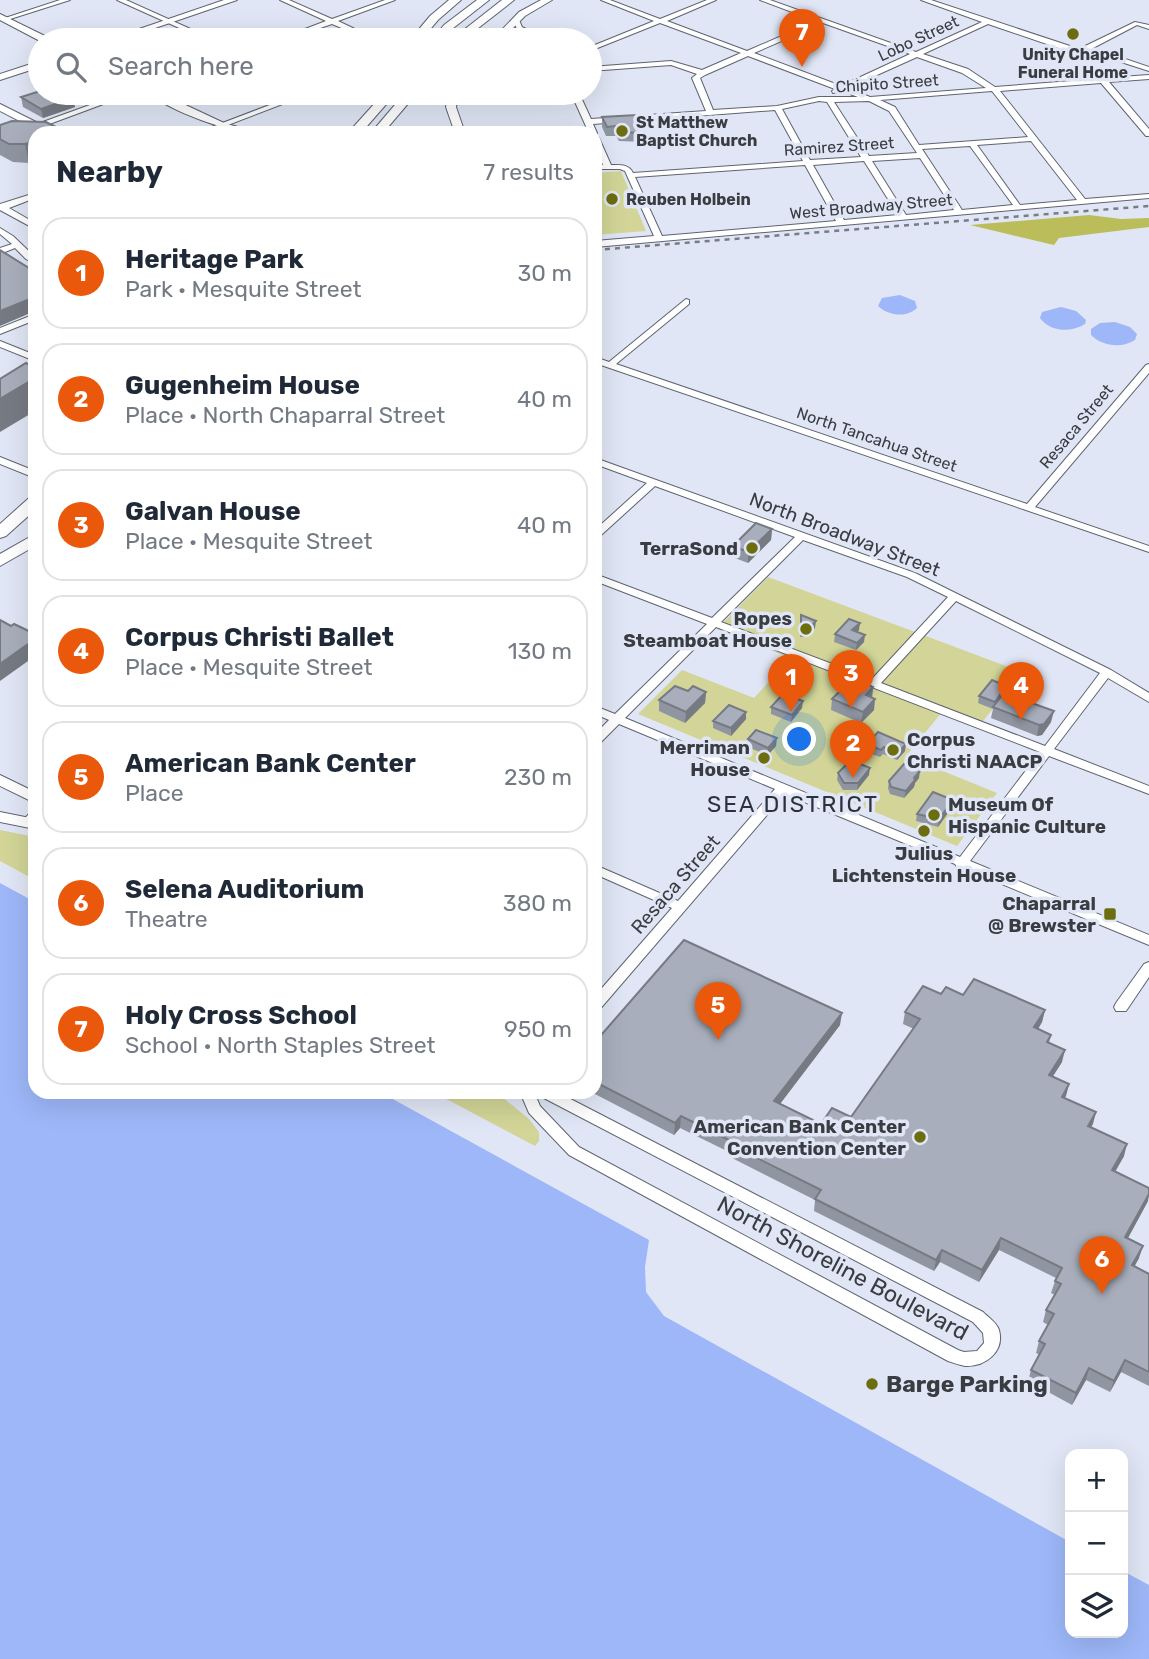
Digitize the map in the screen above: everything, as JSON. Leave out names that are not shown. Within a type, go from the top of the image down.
[{"type":"highway","points":[[425,28],[456,0]]},
{"type":"highway","points":[[447,28],[484,0]]},
{"type":"highway","points":[[472,28],[509,0]]},
{"type":"highway","points":[[487,28],[525,0]]},
{"type":"highway","points":[[365,120],[376,105]]},
{"type":"highway","points":[[360,126],[379,105]]},
{"type":"highway","points":[[384,126],[401,105]]},
{"type":"highway","points":[[390,119],[407,105]]},
{"type":"highway","points":[[0,533],[28,507]]},
{"type":"highway","points":[[0,561],[28,543]]},
{"type":"main road","points":[[148,28],[233,0]]},
{"type":"main road","points":[[508,28],[548,0]]},
{"type":"main road","points":[[2,18],[28,31]]},
{"type":"main road","points":[[0,77],[28,68]]},
{"type":"main road","points":[[178,105],[225,126]]},
{"type":"main road","points":[[453,105],[458,126]]},
{"type":"main road","points":[[0,107],[37,125]]},
{"type":"main road","points":[[0,780],[28,794]]},
{"type":"main road","points":[[0,817],[28,820]]},
{"type":"street","points":[[2,18],[67,0]]},
{"type":"street","points":[[120,0],[184,28]]},
{"type":"street","points":[[283,0],[346,28]]},
{"type":"street","points":[[314,28],[392,0]]},
{"type":"street","points":[[604,0],[892,109],[959,212]]},
{"type":"street","points":[[602,44],[713,0]]},
{"type":"street","points":[[763,0],[965,71],[995,90],[1083,202]]},
{"type":"street","points":[[924,0],[1079,52],[1148,131]]},
{"type":"street","points":[[516,20],[519,28]]},
{"type":"street","points":[[710,112],[696,78],[702,73],[822,21]]},
{"type":"street","name":"Lobo Street","points":[[820,98],[989,21]]},
{"type":"street","points":[[1079,52],[1137,23],[1149,27]]},
{"type":"street","points":[[1087,48],[1149,69]]},
{"type":"street","points":[[602,68],[671,64],[702,73]]},
{"type":"street","name":"Chipito Street","points":[[587,122],[777,108],[804,104],[820,98],[830,101],[868,99],[1149,77]]},
{"type":"street","points":[[830,101],[904,218]]},
{"type":"street","points":[[37,125],[94,105]]},
{"type":"street","points":[[221,125],[275,105]]},
{"type":"street","points":[[580,105],[589,126]]},
{"type":"street","points":[[777,108],[841,222]]},
{"type":"street","points":[[20,132],[28,129]]},
{"type":"street","name":"Ramirez Street","points":[[632,175],[866,159],[972,143],[1033,139]]},
{"type":"street","points":[[972,143],[1018,207]]},
{"type":"street","points":[[602,153],[608,166]]},
{"type":"street","points":[[602,166],[621,167],[632,175],[659,239]]},
{"type":"street","name":"West Broadway Street","points":[[602,243],[1149,196]]},
{"type":"street","points":[[1,207],[28,197]]},
{"type":"street","points":[[1,207],[28,223]]},
{"type":"street","points":[[0,230],[12,237],[20,253],[28,257]]},
{"type":"street","points":[[0,240],[17,245]]},
{"type":"street","points":[[0,251],[17,245]]},
{"type":"street","points":[[610,365],[687,302]]},
{"type":"street","points":[[0,331],[28,320]]},
{"type":"street","points":[[0,344],[28,355]]},
{"type":"street","name":"North Tancahua Street","points":[[602,362],[1149,549]]},
{"type":"street","name":"Resaca Street","points":[[1029,508],[1149,367]]},
{"type":"street","points":[[0,460],[28,472]]},
{"type":"street","name":"North Broadway Street","points":[[602,464],[911,575],[1107,672],[1149,698]]},
{"type":"street","points":[[602,528],[653,483]]},
{"type":"street","points":[[602,734],[802,535]]},
{"type":"street","points":[[602,580],[1149,790]]},
{"type":"street","points":[[873,685],[955,596]]},
{"type":"street","points":[[961,864],[1107,672]]},
{"type":"street","points":[[602,713],[1149,940]]},
{"type":"street","name":"Resaca Street","points":[[602,997],[784,787]]},
{"type":"street","points":[[602,872],[681,906]]},
{"type":"street","points":[[1121,1007],[1149,967]]},
{"type":"street","name":"North Shoreline Boulevard","points":[[530,1099],[534,1109],[574,1151],[954,1356],[964,1359],[981,1357],[992,1345],[991,1329],[978,1317],[558,1099]]},
{"type":"green space","points":[[621,171],[646,231],[602,234],[602,172]]},
{"type":"green space","points":[[768,577],[1022,672],[980,725],[943,711],[906,756],[997,793],[957,846],[638,714],[682,670],[754,698],[791,658],[717,629]]},
{"type":"green space","points":[[0,830],[28,836],[28,876],[0,861]]},
{"type":"green space","points":[[446,1099],[505,1099],[529,1119],[539,1132],[539,1141],[535,1146]]},
{"type":"shaded area","points":[[1089,215],[1121,219],[1149,218],[1149,227],[1059,238],[1054,245],[970,225]]},
{"type":"water","points":[[900,295],[915,301],[917,308],[908,313],[897,314],[878,306],[882,298]]},
{"type":"water","points":[[1061,307],[1076,311],[1086,320],[1085,324],[1061,330],[1049,326],[1040,318],[1042,312]]},
{"type":"water","points":[[1115,322],[1130,327],[1137,334],[1135,340],[1124,345],[1112,345],[1091,335],[1091,329],[1100,323]]},
{"type":"water","points":[[0,883],[28,898],[28,1099],[393,1099],[649,1240],[645,1267],[646,1292],[664,1316],[1065,1539],[1065,1638],[1128,1638],[1128,1574],[1149,1585],[1149,1659],[0,1659]]},
{"type":"building","points":[[34,105],[53,105],[41,109]]},
{"type":"building","points":[[637,115],[645,133],[619,132],[616,126],[607,127],[602,117]]},
{"type":"building","points":[[12,121],[46,122],[54,126],[28,126],[28,143],[9,144],[0,139],[0,125]]},
{"type":"building","points":[[0,250],[28,267],[28,300],[0,311]]},
{"type":"building","points":[[28,364],[28,382],[0,399],[0,379]]},
{"type":"building","points":[[756,523],[772,529],[748,552],[733,546]]},
{"type":"building","points":[[801,615],[816,621],[808,630],[801,630]]},
{"type":"building","points":[[849,619],[860,623],[852,630],[865,635],[857,643],[835,634]]},
{"type":"building","points":[[0,620],[28,631],[28,644],[0,664]]},
{"type":"building","points":[[992,680],[1006,686],[995,702],[979,696]]},
{"type":"building","points":[[863,682],[873,687],[866,695],[875,699],[863,712],[832,699],[844,687],[855,691]]},
{"type":"building","points":[[675,686],[688,691],[693,686],[706,692],[686,712],[659,700]]},
{"type":"building","points":[[1004,693],[1054,711],[1044,724],[1039,725],[993,707]]},
{"type":"building","points":[[783,694],[803,701],[792,715],[771,707]]},
{"type":"building","points":[[729,705],[746,712],[731,728],[713,721]]},
{"type":"building","points":[[756,730],[777,738],[768,748],[748,739]]},
{"type":"building","points":[[878,732],[906,744],[898,753],[867,744]]},
{"type":"building","points":[[851,760],[870,768],[858,783],[844,783],[838,773]]},
{"type":"building","points":[[904,764],[920,771],[906,791],[891,787],[889,781]]},
{"type":"building","points":[[933,792],[953,800],[939,819],[917,814]]},
{"type":"building","points":[[684,940],[842,1013],[774,1101],[821,1124],[832,1108],[851,1117],[920,1019],[905,1012],[923,986],[941,994],[946,987],[963,995],[974,979],[1045,1010],[1034,1027],[1051,1035],[1047,1042],[1065,1050],[1049,1075],[1069,1084],[1062,1097],[1096,1112],[1088,1126],[1127,1144],[1112,1170],[1149,1188],[1149,1194],[1125,1237],[1143,1246],[1132,1265],[1149,1274],[1149,1372],[1125,1360],[1114,1381],[1089,1368],[1076,1393],[1031,1370],[1045,1344],[1039,1341],[1054,1314],[1046,1310],[1061,1284],[1055,1281],[1062,1268],[1001,1238],[982,1270],[942,1250],[936,1260],[815,1199],[821,1190],[731,1145],[733,1142],[681,1116],[675,1123],[602,1086],[602,1034]]},
{"type":"railway","points":[[602,249],[1149,206]]},
{"type":"place","name":"Unity Chapel Funeral Home","points":[[1073,34]]},
{"type":"place","name":"Holy Cross School","points":[[802,67]]},
{"type":"place","name":"St Matthew Baptist Church","points":[[622,131]]},
{"type":"place","name":"Reuben Holbein","points":[[612,199]]},
{"type":"place","name":"TerraSond","points":[[752,548]]},
{"type":"place","name":"Ropes Steamboat House","points":[[806,629]]},
{"type":"place","name":"Galvan House","points":[[851,708]]},
{"type":"place","name":"Heritage Park","points":[[791,712]]},
{"type":"place","name":"Corpus Christi Ballet","points":[[1021,720]]},
{"type":"place","name":"Corpus Christi NAACP","points":[[893,750]]},
{"type":"place","name":"Merriman House","points":[[764,758]]},
{"type":"place","name":"Gugenheim House","points":[[853,778]]},
{"type":"place","name":"Museum Of Hispanic Culture","points":[[934,815]]},
{"type":"place","name":"Julius Lichtenstein House","points":[[924,831]]},
{"type":"place","name":"Chaparral @ Brewster","points":[[1110,914]]},
{"type":"place","name":"American Bank Center","points":[[718,1040]]},
{"type":"place","name":"American Bank Center Convention Center","points":[[920,1137]]},
{"type":"place","name":"Selena Auditorium","points":[[1102,1294]]},
{"type":"place","name":"Barge Parking","points":[[872,1384]]},
{"type":"district","name":"SEA DISTRICT","points":[[793,804]]}]
